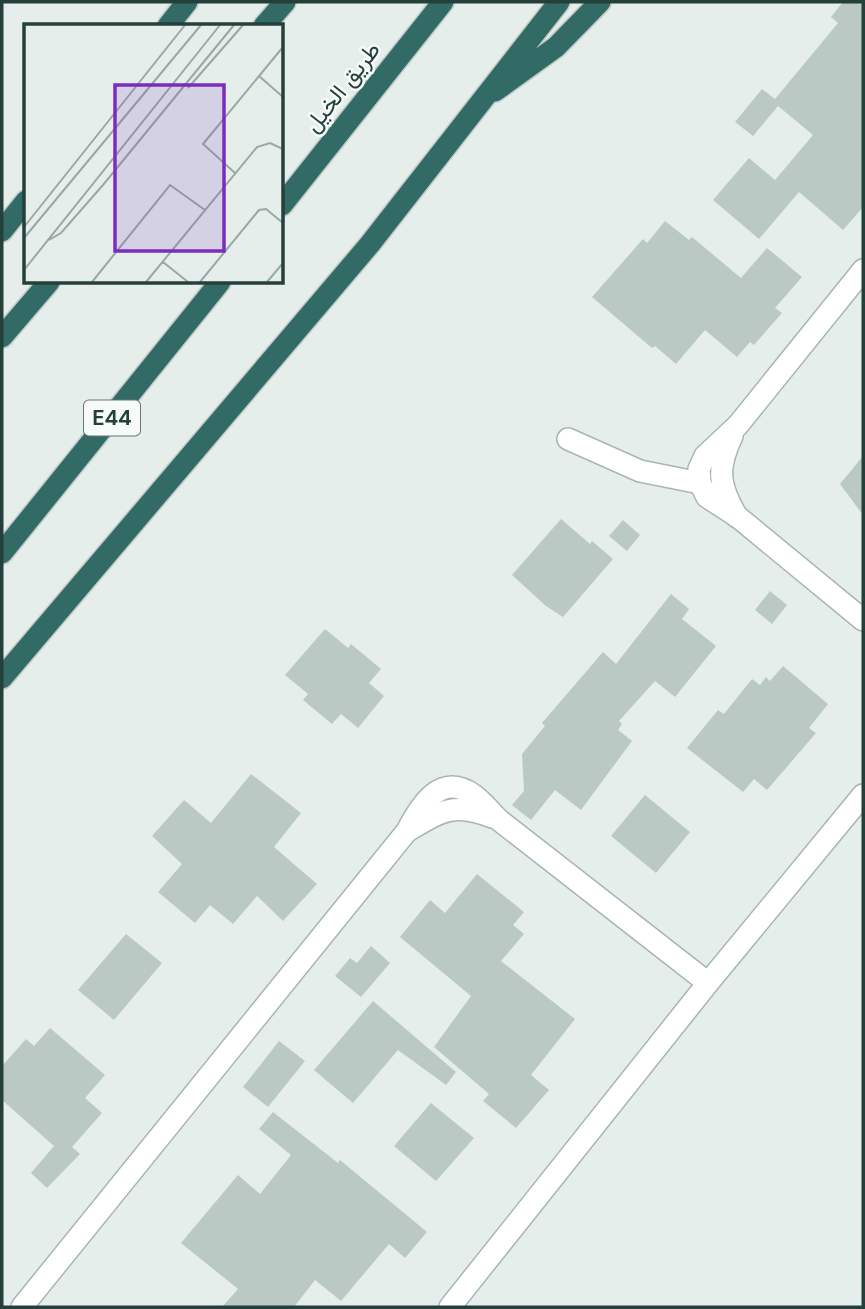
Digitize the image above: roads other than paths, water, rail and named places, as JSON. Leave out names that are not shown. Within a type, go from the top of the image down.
[{"type":"highway","points":[[170,24],[187,2]]},
{"type":"highway","points":[[266,24],[285,2]]},
{"type":"highway","name":"طريق الخيل","points":[[284,202],[443,2]]},
{"type":"highway","points":[[2,678],[370,244],[559,2]]},
{"type":"highway","points":[[481,99],[535,64],[577,28],[600,2]]},
{"type":"highway","points":[[2,231],[24,204]]},
{"type":"highway","points":[[2,337],[47,284]]},
{"type":"highway","name":"E44","points":[[2,553],[218,284]]},
{"type":"street","points":[[863,270],[738,425],[705,456],[699,469],[700,483],[707,497],[738,517],[863,620]]},
{"type":"street","points":[[738,425],[722,459],[720,473],[727,499],[738,517]]},
{"type":"street","points":[[568,439],[640,471],[700,483]]},
{"type":"street","points":[[22,1307],[407,831],[424,800],[435,792],[448,788],[462,789],[474,795],[499,820],[708,983]]},
{"type":"street","points":[[450,1307],[708,983],[863,796]]}]
